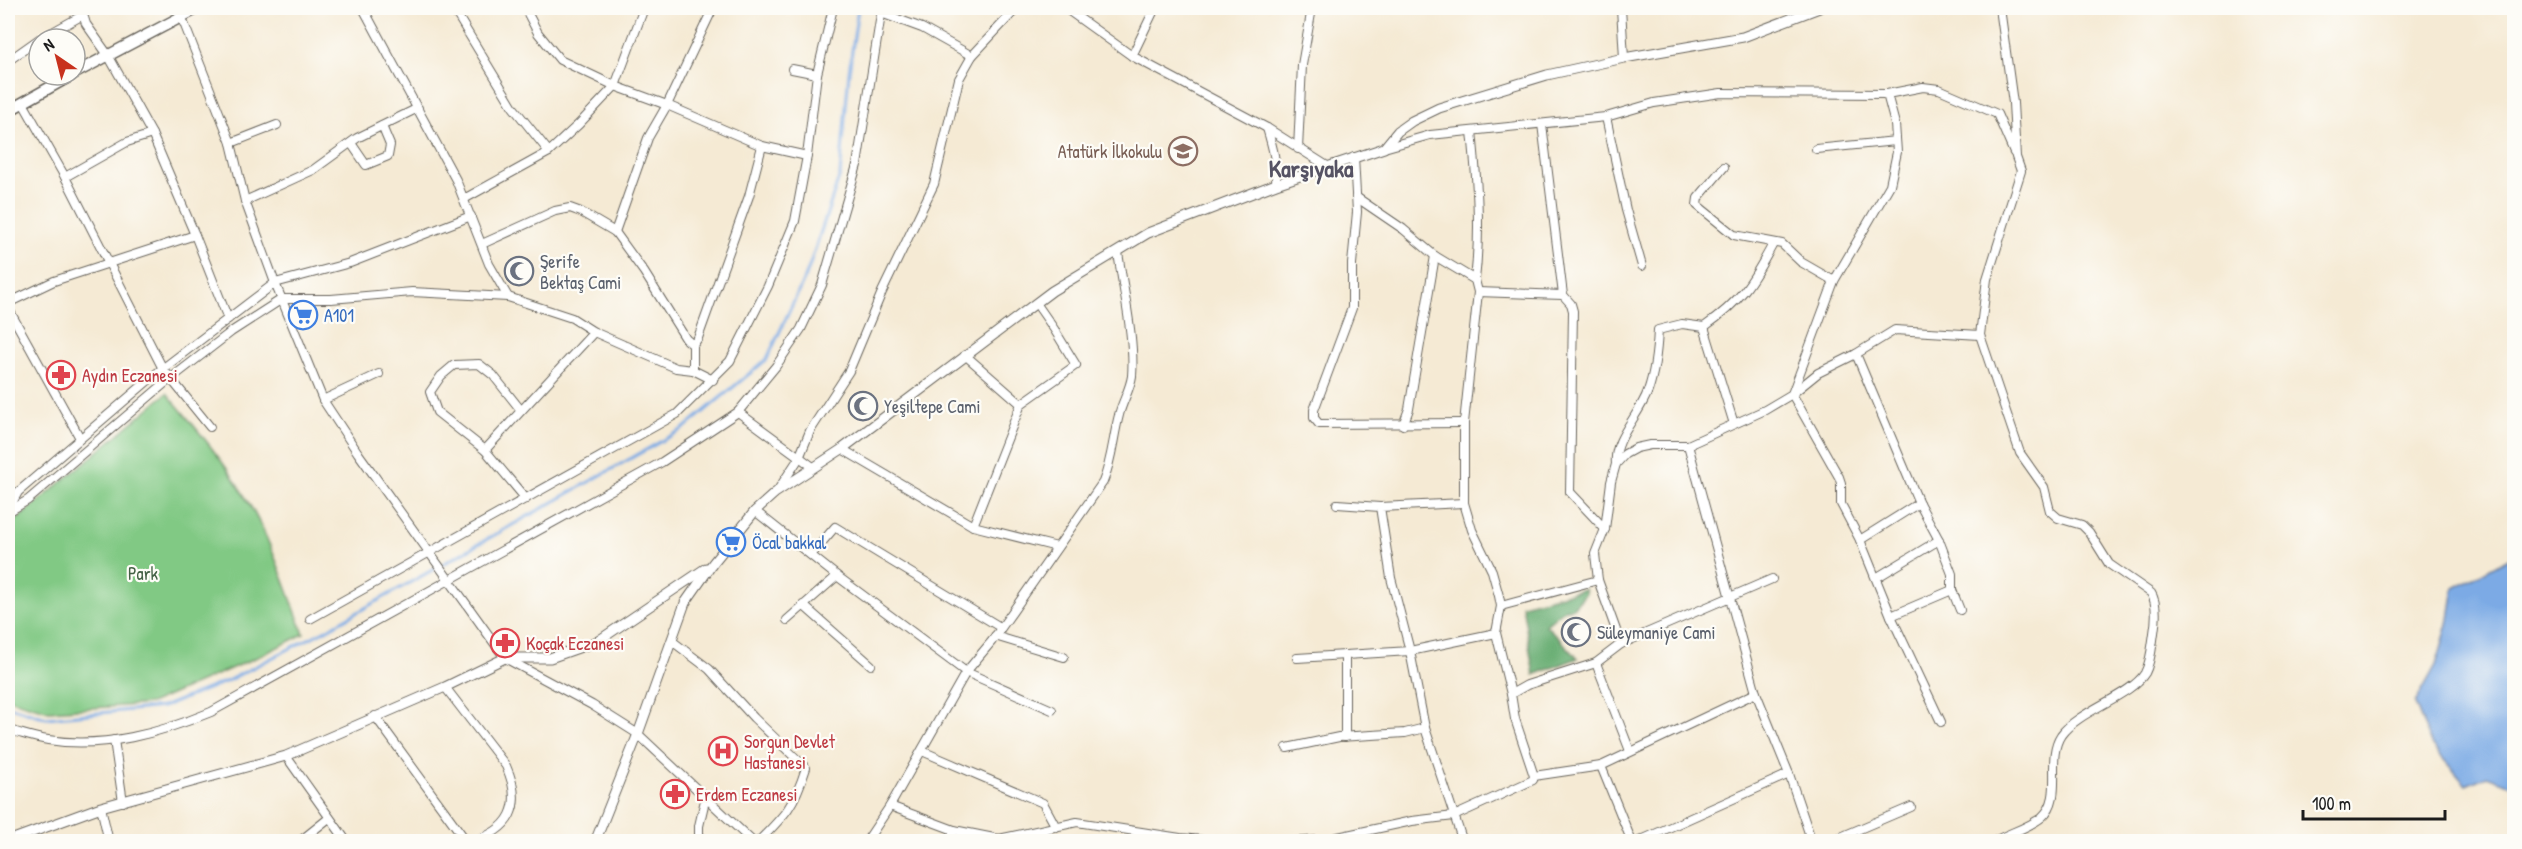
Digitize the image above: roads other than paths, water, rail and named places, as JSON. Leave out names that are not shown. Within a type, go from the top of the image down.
[{"type":"main road","points":[[87,67],[179,12],[198,8]]},
{"type":"main road","points":[[8,111],[51,87]]},
{"type":"street","points":[[363,8],[418,108],[464,199],[489,264],[508,297]]},
{"type":"street","points":[[453,8],[513,107],[549,152]]},
{"type":"street","points":[[525,8],[538,33],[561,60],[615,86],[668,105],[762,146],[807,156]]},
{"type":"street","points":[[464,199],[549,152],[615,86],[644,8]]},
{"type":"street","points":[[615,232],[648,138],[668,105],[714,8]]},
{"type":"street","points":[[310,619],[677,414],[730,362],[743,339],[795,221],[807,156],[817,74],[833,8]]},
{"type":"street","points":[[776,493],[799,458],[810,431],[849,371],[882,292],[934,184],[959,79],[972,56],[1017,8]]},
{"type":"street","points":[[1065,8],[1132,56],[1267,128],[1327,166]]},
{"type":"street","points":[[1132,56],[1155,8]]},
{"type":"street","points":[[1298,149],[1302,64],[1312,8]]},
{"type":"street","points":[[1621,8],[1624,58]]},
{"type":"street","points":[[1384,148],[1405,126],[1439,108],[1547,75],[1624,58],[1743,37],[1819,8]]},
{"type":"street","points":[[2000,8],[2013,103],[2016,157]]},
{"type":"street","points":[[8,730],[48,740],[114,740],[174,727],[211,712],[662,462],[738,412],[770,374],[801,329],[822,285],[856,165],[881,10],[922,28],[972,56]]},
{"type":"street","points":[[57,27],[82,11],[86,24],[108,55],[152,134],[228,319]]},
{"type":"street","points":[[179,12],[231,143],[245,201],[275,284],[323,400],[505,658],[592,705],[638,734],[753,842]]},
{"type":"street","points":[[8,61],[27,48]]},
{"type":"street","points":[[792,69],[817,74]]},
{"type":"street","points":[[595,842],[638,734],[685,603],[713,563],[755,511],[776,493],[843,449],[1052,291],[1148,233],[1327,166],[1430,135],[1606,117],[1654,103],[1721,93],[1887,94],[1923,87],[1939,88],[1997,114],[2021,171],[1987,279],[1980,335],[2020,453],[2044,487],[2050,511],[2058,518],[2075,522],[2089,532],[2109,564],[2151,593],[2155,599],[2152,648],[2143,676],[2069,725],[2054,748],[2054,784],[2048,810],[2042,818],[1994,842]]},
{"type":"street","points":[[1887,94],[1895,124],[1897,152],[1890,185],[1834,281],[1792,394],[1839,477],[1841,504],[1860,540],[1890,616],[1941,722]]},
{"type":"street","points":[[23,103],[65,177],[163,369],[210,427]]},
{"type":"street","points":[[245,201],[313,170],[351,143],[418,108]]},
{"type":"street","points":[[1606,117],[1626,210],[1642,266]]},
{"type":"street","points":[[1542,124],[1563,295],[1571,304],[1573,311],[1570,492],[1605,529]]},
{"type":"street","points":[[231,143],[278,125]]},
{"type":"street","points":[[351,143],[366,165],[388,156],[390,145],[382,126]]},
{"type":"street","points":[[1267,128],[1275,153],[1276,184]]},
{"type":"street","points":[[1286,842],[1325,841],[1412,821],[1454,816],[1533,780],[1534,776],[1515,719],[1496,633],[1501,606],[1492,571],[1473,530],[1464,503],[1464,423],[1478,292],[1475,280],[1479,243],[1479,199],[1472,131]]},
{"type":"street","points":[[65,177],[127,142],[152,134]]},
{"type":"street","points":[[1816,149],[1896,141]]},
{"type":"street","points":[[693,370],[693,345],[698,338],[749,196],[762,146]]},
{"type":"street","points":[[1354,157],[1356,197],[1352,308],[1314,410],[1314,418],[1319,424],[1464,423]]},
{"type":"street","points":[[1724,167],[1698,198],[1698,205],[1734,235],[1782,244],[1801,262],[1834,281]]},
{"type":"street","points":[[1356,197],[1403,229],[1435,255],[1475,280]]},
{"type":"street","points":[[482,244],[555,211],[570,208],[581,212],[615,232],[644,272],[686,339],[693,345]]},
{"type":"street","points":[[8,512],[18,492],[80,438],[163,369],[275,284],[350,263],[471,216]]},
{"type":"street","points":[[8,303],[54,281],[195,235]]},
{"type":"street","points":[[1622,644],[1598,580],[1595,554],[1605,529],[1611,482],[1616,464],[1615,453],[1648,392],[1656,365],[1658,330],[1682,324],[1704,327],[1722,314],[1746,291],[1773,244]]},
{"type":"street","points":[[866,842],[890,806],[966,672],[995,636],[1103,482],[1110,466],[1120,412],[1132,378],[1132,358],[1118,252]]},
{"type":"street","points":[[1403,425],[1409,409],[1435,255]]},
{"type":"street","points":[[8,512],[28,500],[171,378],[231,332],[282,299],[331,299],[412,292],[508,297],[572,318],[594,332],[676,368],[693,370],[713,380]]},
{"type":"street","points":[[1478,292],[1563,295]]},
{"type":"street","points":[[973,526],[1021,404],[1076,365],[1036,303]]},
{"type":"street","points":[[8,308],[80,438]]},
{"type":"street","points":[[1704,327],[1734,424]]},
{"type":"street","points":[[1616,464],[1625,454],[1636,448],[1650,445],[1688,445],[1765,410],[1792,394],[1818,373],[1856,354],[1895,330],[1980,335]]},
{"type":"street","points":[[485,450],[594,332]]},
{"type":"street","points":[[1856,354],[1919,503],[1939,540],[1952,574],[1952,590],[1960,610]]},
{"type":"street","points":[[965,355],[1021,404]]},
{"type":"street","points":[[520,410],[493,375],[479,364],[454,365],[441,376],[430,392],[437,412],[485,450],[526,499]]},
{"type":"street","points":[[323,400],[379,374]]},
{"type":"street","points":[[738,412],[813,467]]},
{"type":"street","points":[[1688,445],[1756,693],[1789,774],[1812,842]]},
{"type":"street","points":[[843,449],[973,526],[1057,547]]},
{"type":"street","points":[[1337,504],[1380,507],[1464,503]]},
{"type":"street","points":[[1860,540],[1919,503]]},
{"type":"street","points":[[1380,507],[1391,578],[1410,651],[1425,728],[1463,842]]},
{"type":"street","points":[[755,511],[837,576],[966,672],[1052,710]]},
{"type":"street","points":[[811,555],[835,527],[1000,627]]},
{"type":"street","points":[[1876,578],[1939,540]]},
{"type":"street","points":[[8,841],[101,807],[286,756],[445,687],[505,658],[550,658],[598,641],[713,563]]},
{"type":"street","points":[[787,620],[837,576]]},
{"type":"street","points":[[1511,694],[1527,685],[1596,663],[1622,644],[1772,579]]},
{"type":"street","points":[[1501,606],[1598,580]]},
{"type":"street","points":[[1890,616],[1952,590]]},
{"type":"street","points":[[803,605],[871,665]]},
{"type":"street","points":[[1297,658],[1410,651],[1496,633]]},
{"type":"street","points":[[995,636],[1064,657]]},
{"type":"street","points":[[672,640],[709,669],[754,718],[806,768],[797,796],[786,814],[758,842]]},
{"type":"street","points":[[1345,655],[1345,737]]},
{"type":"street","points":[[1596,663],[1630,751]]},
{"type":"street","points":[[375,716],[468,842],[488,837],[510,818],[514,801],[512,780],[506,766],[445,687]]},
{"type":"street","points":[[1534,776],[1600,766],[1756,693]]},
{"type":"street","points":[[1287,748],[1345,737],[1405,733],[1425,728]]},
{"type":"street","points":[[114,740],[123,802]]},
{"type":"street","points":[[922,751],[1042,803],[1056,827]]},
{"type":"street","points":[[286,756],[346,842]]},
{"type":"street","points":[[1600,766],[1632,842]]},
{"type":"street","points":[[1637,842],[1789,774]]},
{"type":"street","points":[[706,796],[698,838],[706,842]]},
{"type":"street","points":[[890,806],[954,830],[999,839],[1077,822],[1180,838],[1226,842]]},
{"type":"street","points":[[101,807],[109,842]]},
{"type":"street","points":[[1829,842],[1911,807]]},
{"type":"street","points":[[299,842],[329,818]]},
{"type":"street","points":[[950,842],[954,830]]},
{"type":"street","points":[[1029,842],[1031,833]]},
{"type":"water","points":[[2514,555],[2514,786],[2487,776],[2466,785],[2432,746],[2415,703],[2436,665],[2448,624],[2454,588]]},
{"type":"waterway","points":[[8,706],[46,718],[163,707],[227,681],[324,631],[683,429],[767,359],[807,273],[840,175],[849,72],[858,8]]},
{"type":"place","name":"Atatürk İlkokulu","points":[[1183,151]]},
{"type":"place","name":"Şerife Bektaş Cami","points":[[519,271]]},
{"type":"place","name":"A101","points":[[303,315]]},
{"type":"place","name":"Aydın Eczanesi","points":[[61,375]]},
{"type":"place","name":"Yeşiltepe Cami","points":[[863,406]]},
{"type":"place","name":"Öcal bakkal","points":[[731,542]]},
{"type":"place","name":"Süleymaniye Cami","points":[[1576,632]]},
{"type":"place","name":"Koçak Eczanesi","points":[[505,643]]},
{"type":"place","name":"Sorgun Devlet Hastanesi","points":[[723,751]]},
{"type":"place","name":"Erdem Eczanesi","points":[[675,794]]},
{"type":"district","name":"Karşıyaka","points":[[1311,168]]},
{"type":"park label","name":"Park","points":[[143,573]]}]
